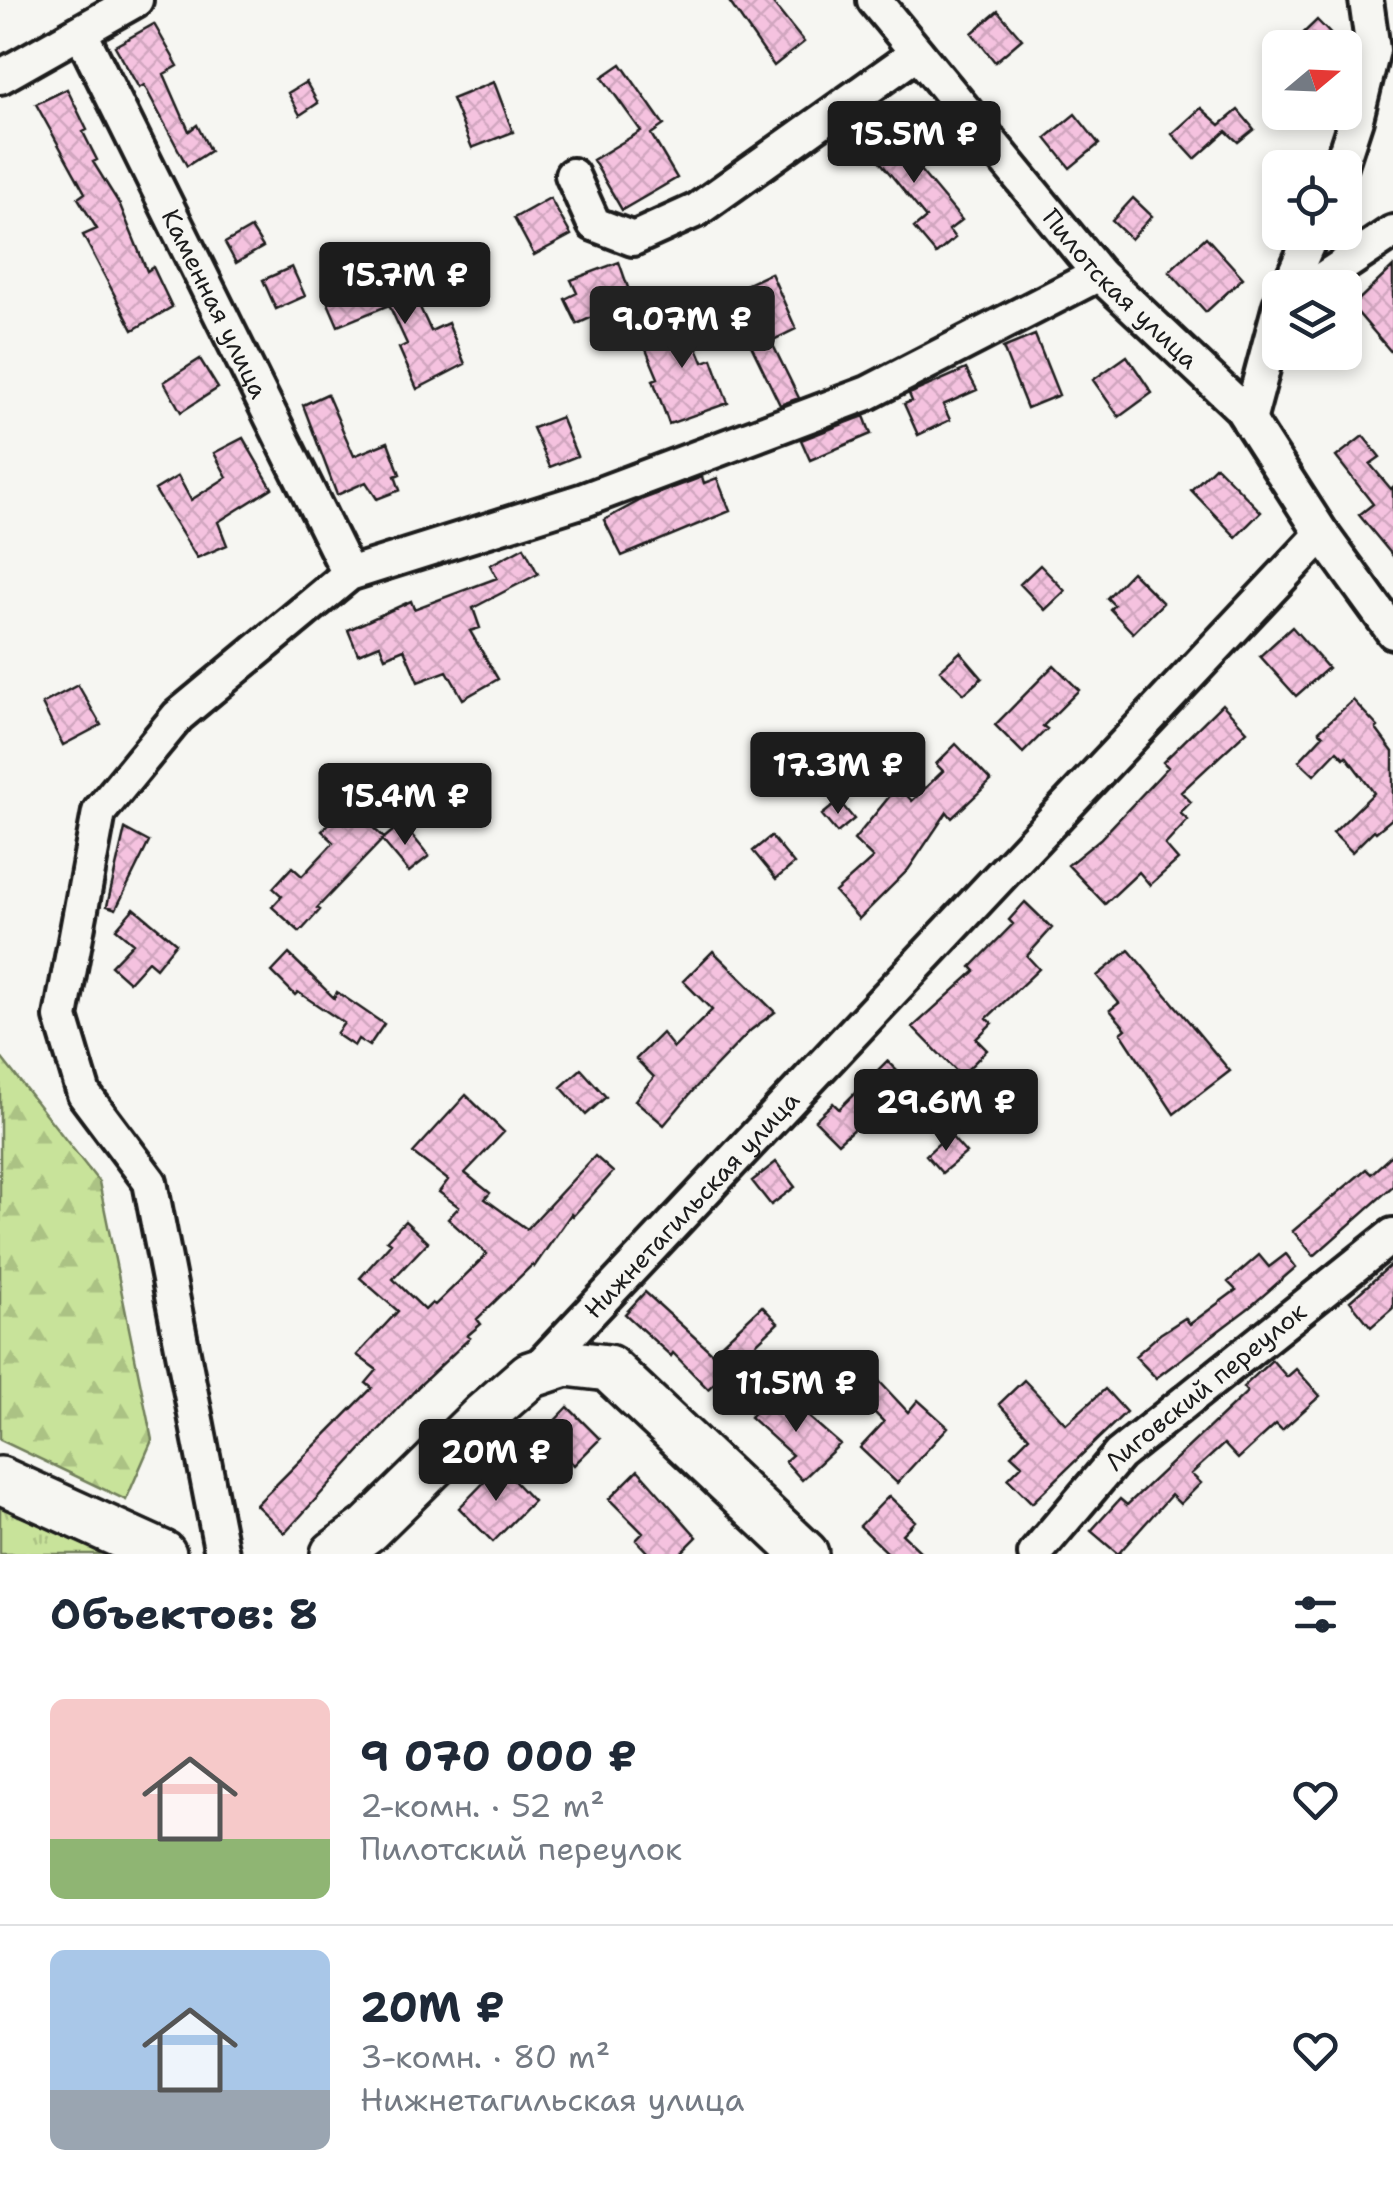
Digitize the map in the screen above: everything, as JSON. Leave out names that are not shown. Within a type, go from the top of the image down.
[{"type":"street","points":[[0,78],[136,0]]},
{"type":"street","name":"Пилотская улица","points":[[874,0],[1099,274],[1241,408],[1322,534],[1393,632]]},
{"type":"street","points":[[1345,150],[1374,50],[1366,0]]},
{"type":"street","name":"Каменная улица","points":[[81,33],[348,574]]},
{"type":"street","points":[[572,174],[594,224],[632,239],[697,210],[917,53]]},
{"type":"street","points":[[1335,270],[1393,232]]},
{"type":"street","points":[[222,1554],[150,1182],[84,1094],[61,1017],[99,812],[178,716],[348,574],[584,500],[868,394],[1099,274]]},
{"type":"street","points":[[1249,420],[1263,370]]},
{"type":"street","name":"Нижнетагильская улица","points":[[334,1554],[380,1518],[482,1416],[530,1376],[1322,534]]},
{"type":"street","name":"Лиговский переулок","points":[[1035,1554],[1118,1455],[1393,1235]]},
{"type":"street","points":[[530,1376],[566,1364],[608,1368],[805,1554]]},
{"type":"street","points":[[0,1480],[163,1554]]},
{"type":"green space","points":[[0,1056],[99,1182],[152,1440],[126,1500],[0,1440]]},
{"type":"green space","points":[[0,1503],[102,1553],[103,1554],[0,1554]]},
{"type":"building","points":[[728,0],[770,0],[804,42],[774,66]]},
{"type":"building","points":[[998,11],[1022,39],[995,62],[972,33]]},
{"type":"building","points":[[1317,20],[1327,30],[1307,30]]},
{"type":"building","points":[[154,24],[178,66],[164,74],[189,131],[197,125],[210,151],[187,166],[144,85],[139,88],[115,46]]},
{"type":"building","points":[[621,64],[664,125],[651,134],[677,178],[622,210],[593,160],[641,131],[602,77]]},
{"type":"building","points":[[306,82],[318,103],[300,115],[288,93]]},
{"type":"building","points":[[494,82],[513,132],[472,148],[452,99]]},
{"type":"building","points":[[67,89],[87,130],[83,132],[97,160],[93,162],[120,205],[147,271],[153,267],[172,307],[133,330],[83,235],[97,229],[78,198],[85,193],[36,104]]},
{"type":"building","points":[[1201,108],[1220,125],[1238,110],[1254,129],[1238,142],[1226,131],[1195,159],[1172,134]]},
{"type":"building","points":[[1075,114],[1099,144],[1070,168],[1046,138]]},
{"type":"building","points":[[882,117],[897,135],[893,138],[962,220],[949,230],[955,238],[936,254],[914,228],[926,218],[860,137]]},
{"type":"building","points":[[550,198],[571,235],[534,255],[514,218]]},
{"type":"building","points":[[1133,198],[1152,216],[1131,239],[1112,221]]},
{"type":"building","points":[[251,228],[263,247],[236,263],[225,243]]},
{"type":"building","points":[[1206,237],[1243,278],[1206,312],[1169,271]]},
{"type":"building","points":[[619,262],[632,299],[577,324],[565,299],[577,293],[571,280]]},
{"type":"building","points":[[292,267],[305,296],[276,309],[263,280]]},
{"type":"building","points":[[1393,267],[1393,354],[1362,318],[1362,296]]},
{"type":"building","points":[[403,271],[431,331],[448,323],[465,364],[417,389],[399,348],[407,344],[389,305],[338,326],[328,303]]},
{"type":"building","points":[[771,273],[796,329],[771,341],[799,398],[780,405],[726,294]]},
{"type":"building","points":[[683,314],[703,362],[712,359],[728,403],[669,424],[653,380],[658,378],[639,333]]},
{"type":"building","points":[[1035,335],[1059,395],[1027,408],[1003,348]]},
{"type":"building","points":[[1127,356],[1152,393],[1119,417],[1093,380]]},
{"type":"building","points":[[200,359],[218,388],[181,412],[164,382]]},
{"type":"building","points":[[966,369],[977,390],[943,405],[950,420],[918,435],[904,404],[912,401],[909,394]]},
{"type":"building","points":[[327,394],[354,456],[388,442],[400,474],[395,476],[400,490],[377,499],[366,482],[337,495],[303,405]]},
{"type":"building","points":[[864,416],[871,434],[810,460],[801,440]]},
{"type":"building","points":[[561,417],[577,456],[550,467],[533,428]]},
{"type":"building","points":[[1363,436],[1380,457],[1370,464],[1393,487],[1393,556],[1359,515],[1373,504],[1336,457]]},
{"type":"building","points":[[243,438],[272,488],[218,522],[227,545],[197,558],[155,490],[178,476],[191,500],[227,477],[214,453]]},
{"type":"building","points":[[1216,466],[1261,512],[1236,537],[1191,490]]},
{"type":"building","points":[[702,477],[704,483],[717,478],[730,511],[622,556],[604,520],[643,499]]},
{"type":"building","points":[[524,547],[538,574],[473,608],[480,628],[470,631],[498,679],[463,699],[447,671],[418,682],[404,649],[385,657],[380,645],[358,654],[348,630],[411,601],[414,609],[497,578],[490,565]]},
{"type":"building","points":[[1040,565],[1065,591],[1045,610],[1020,584]]},
{"type":"building","points":[[1132,572],[1163,603],[1133,633],[1110,609],[1114,605],[1107,598]]},
{"type":"building","points":[[1292,627],[1328,668],[1296,696],[1260,656]]},
{"type":"building","points":[[960,652],[982,678],[964,694],[940,670]]},
{"type":"building","points":[[1054,665],[1079,690],[1023,753],[995,725]]},
{"type":"building","points":[[78,685],[101,725],[63,745],[42,704]]},
{"type":"building","points":[[1353,700],[1378,727],[1393,752],[1393,818],[1352,852],[1333,833],[1374,793],[1346,756],[1337,751],[1314,775],[1299,761],[1323,735],[1319,731]]},
{"type":"building","points":[[1222,704],[1247,731],[1181,792],[1191,802],[1180,813],[1188,820],[1165,845],[1178,860],[1150,885],[1139,872],[1105,904],[1068,865],[1100,839],[1168,767],[1163,762]]},
{"type":"building","points":[[956,744],[991,781],[952,818],[947,812],[908,870],[859,919],[835,892],[873,858],[854,840],[898,786],[912,801],[943,771],[936,764]]},
{"type":"building","points":[[839,801],[854,819],[837,833],[822,815]]},
{"type":"building","points":[[348,804],[384,838],[317,908],[320,910],[300,932],[272,907],[282,896],[273,888],[292,867],[302,876],[334,842],[322,831]]},
{"type":"building","points":[[402,823],[429,856],[409,872],[382,840]]},
{"type":"building","points":[[125,829],[149,842],[116,909],[107,906]]},
{"type":"building","points":[[771,836],[794,864],[776,879],[753,851]]},
{"type":"building","points":[[1025,902],[1052,928],[1027,956],[1039,969],[987,1018],[992,1023],[976,1039],[987,1050],[961,1076],[913,1027],[975,971],[971,967],[1013,924],[1009,920]]},
{"type":"building","points":[[134,908],[176,943],[156,968],[148,961],[129,982],[111,966],[133,943],[116,929]]},
{"type":"building","points":[[1129,950],[1230,1071],[1174,1114],[1121,1033],[1126,1029],[1110,1010],[1119,1003],[1097,976]]},
{"type":"building","points":[[713,951],[775,1012],[751,1030],[664,1125],[635,1100],[654,1077],[636,1059],[662,1033],[674,1048],[712,1010],[683,981]]},
{"type":"building","points":[[289,954],[334,998],[337,992],[384,1024],[369,1046],[358,1039],[354,1046],[336,1034],[344,1023],[298,992],[295,995],[272,972]]},
{"type":"building","points":[[887,1061],[907,1081],[838,1143],[815,1120],[833,1103],[839,1109]]},
{"type":"building","points":[[581,1069],[606,1097],[586,1115],[561,1087]]},
{"type":"building","points":[[466,1095],[504,1132],[465,1173],[490,1193],[485,1199],[527,1229],[595,1156],[613,1172],[571,1214],[534,1267],[477,1319],[481,1324],[467,1336],[470,1338],[419,1386],[285,1533],[256,1505],[372,1388],[366,1383],[377,1370],[357,1355],[398,1311],[360,1278],[391,1243],[387,1240],[405,1221],[428,1242],[393,1279],[425,1310],[487,1254],[448,1219],[459,1207],[439,1192],[448,1180],[413,1153]]},
{"type":"building","points":[[949,1134],[966,1153],[942,1173],[926,1155]]},
{"type":"building","points":[[1393,1154],[1393,1186],[1314,1256],[1293,1231],[1366,1169],[1371,1174]]},
{"type":"building","points":[[776,1162],[795,1187],[771,1205],[752,1181]]},
{"type":"building","points":[[1286,1254],[1296,1267],[1156,1378],[1135,1356],[1160,1334],[1185,1318],[1190,1324],[1236,1290],[1228,1282],[1259,1255],[1269,1267]]},
{"type":"building","points":[[1393,1263],[1393,1308],[1371,1327],[1350,1301]]},
{"type":"building","points":[[645,1292],[712,1353],[762,1306],[778,1323],[708,1389],[673,1353],[671,1356],[625,1314]]},
{"type":"building","points":[[1272,1360],[1287,1377],[1296,1369],[1320,1396],[1282,1430],[1276,1424],[1238,1459],[1224,1444],[1191,1474],[1201,1483],[1180,1504],[1171,1495],[1118,1554],[1091,1531],[1120,1499],[1127,1505],[1247,1392],[1243,1387]]},
{"type":"building","points":[[1024,1380],[1066,1424],[1105,1389],[1126,1412],[1032,1503],[1008,1479],[1022,1465],[1011,1455],[1029,1437],[999,1404]]},
{"type":"building","points":[[879,1381],[908,1412],[918,1400],[948,1427],[897,1483],[860,1448],[884,1422],[861,1399]]},
{"type":"building","points":[[786,1397],[840,1444],[802,1480],[785,1461],[792,1455],[750,1417],[766,1400],[776,1409]]},
{"type":"building","points":[[568,1407],[600,1439],[574,1465],[542,1434]]},
{"type":"building","points":[[500,1466],[533,1501],[493,1542],[459,1508]]},
{"type":"building","points":[[638,1470],[697,1537],[680,1554],[649,1554],[636,1540],[643,1533],[609,1499]]},
{"type":"building","points":[[889,1496],[915,1521],[902,1534],[923,1554],[889,1554],[860,1526]]}]
